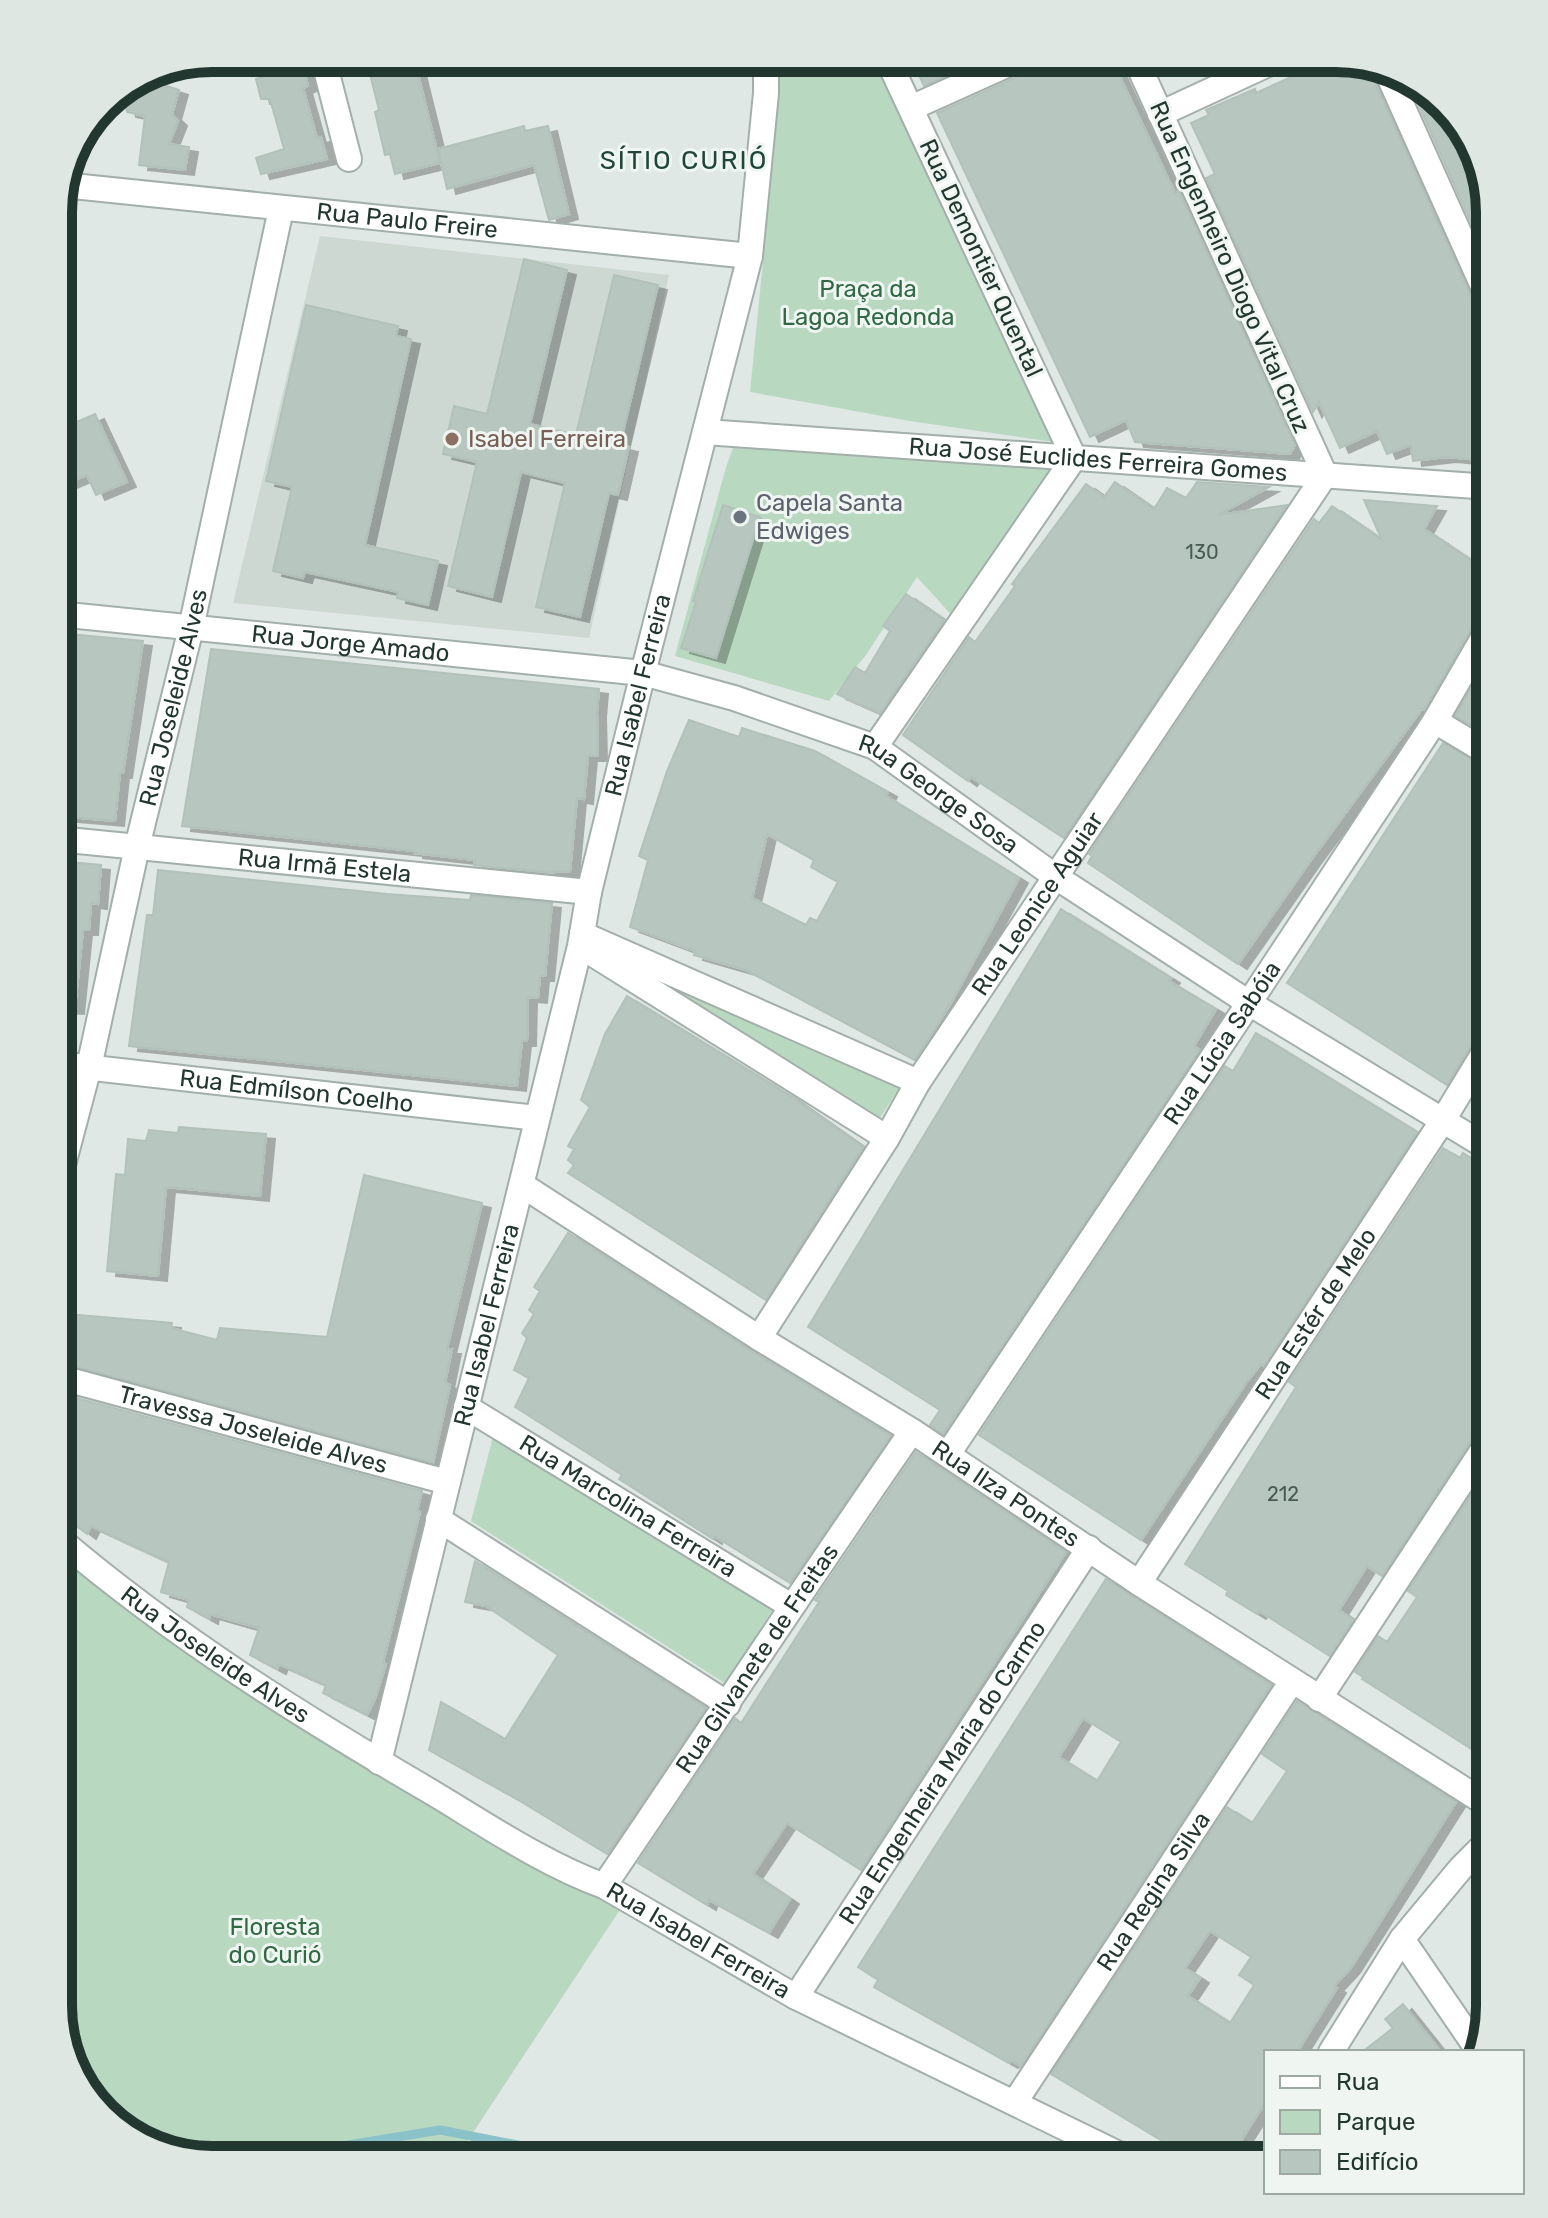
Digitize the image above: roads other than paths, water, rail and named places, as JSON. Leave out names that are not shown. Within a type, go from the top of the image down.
[{"type":"street","points":[[327,72],[349,159]]},
{"type":"street","name":"Rua Isabel Ferreira","points":[[766,72],[750,256],[589,892],[581,940],[522,1185],[379,1762],[580,1877],[604,1886],[796,1997],[1103,2146]]},
{"type":"street","name":"Rua Demontier Quental","points":[[894,72],[1074,458]]},
{"type":"street","points":[[911,108],[991,72]]},
{"type":"street","name":"Rua Engenheiro Diogo Vital Cruz","points":[[1141,72],[1325,475]]},
{"type":"street","points":[[1160,114],[1251,72]]},
{"type":"street","points":[[1392,84],[1476,265]]},
{"type":"street","name":"Rua Paulo Freire","points":[[75,186],[750,256]]},
{"type":"street","name":"Rua Joseleide Alves","points":[[72,1131],[191,628],[281,209]]},
{"type":"street","name":"Rua José Euclides Ferreira Gomes","points":[[705,432],[1476,486]]},
{"type":"street","points":[[875,747],[1074,458]]},
{"type":"street","name":"Rua Leonice Aguiar","points":[[759,1338],[887,1138],[918,1082],[1325,475]]},
{"type":"street","name":"Rua Jorge Amado","points":[[72,615],[643,673]]},
{"type":"street","name":"Rua Lúcia Sabóia","points":[[948,1454],[1435,721],[1476,650]]},
{"type":"street","name":"Rua George Sosa","points":[[643,673],[734,698],[875,747],[1056,877],[1249,1003],[1476,1140]]},
{"type":"street","points":[[1435,721],[1476,746]]},
{"type":"street","name":"Rua Irmã Estela","points":[[72,840],[589,892]]},
{"type":"street","points":[[581,940],[918,1082]]},
{"type":"street","points":[[581,940],[887,1138]]},
{"type":"street","name":"Rua Edmílson Coelho","points":[[72,1065],[537,1118]]},
{"type":"street","name":"Rua Estér de Melo","points":[[1139,1583],[1476,1066]]},
{"type":"street","name":"Rua Ilza Pontes","points":[[522,1185],[759,1338],[948,1454],[1139,1583],[1476,1797]]},
{"type":"street","name":"Travessa Joseleide Alves","points":[[72,1381],[447,1482]]},
{"type":"street","name":"Rua Marcolina Ferreira","points":[[466,1407],[791,1606]]},
{"type":"street","name":"Rua Gilvanete de Freitas","points":[[604,1886],[912,1431]]},
{"type":"street","points":[[1319,1699],[1476,1460]]},
{"type":"street","points":[[438,1519],[728,1704]]},
{"type":"street","name":"Rua Engenheira Maria do Carmo","points":[[796,1997],[1089,1548]]},
{"type":"street","name":"Rua Joseleide Alves","points":[[72,1550],[137,1604],[257,1686],[379,1762]]},
{"type":"street","name":"Rua Regina Silva","points":[[1015,2102],[1292,1681]]},
{"type":"street","points":[[1332,2050],[1402,1939],[1476,1853]]},
{"type":"street","points":[[1402,1939],[1471,2040]]},
{"type":"waterway","points":[[131,2119],[155,2134]]},
{"type":"waterway","points":[[342,2146],[440,2130],[523,2146]]},
{"type":"place","name":"Isabel Ferreira","points":[[452,439]]},
{"type":"place","name":"Capela Santa Edwiges","points":[[740,517]]},
{"type":"district","name":"SÍTIO CURIÓ","points":[[684,160]]},
{"type":"park label","name":"Praça da Lagoa Redonda","points":[[868,303]]},
{"type":"park label","name":"Floresta do Curió","points":[[275,1941]]}]
